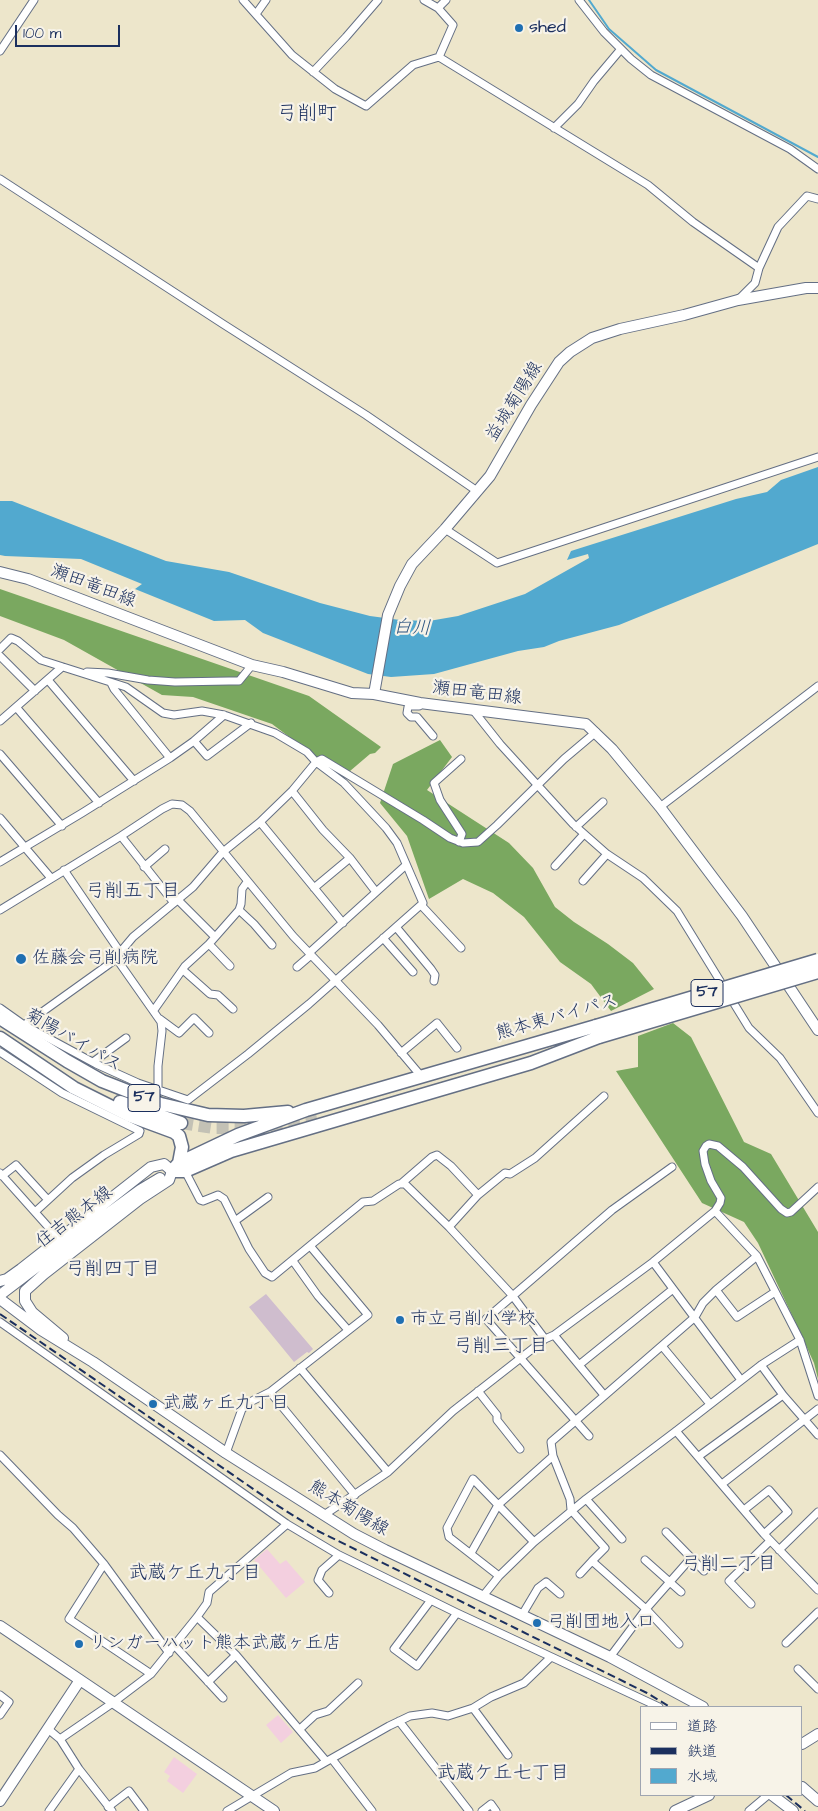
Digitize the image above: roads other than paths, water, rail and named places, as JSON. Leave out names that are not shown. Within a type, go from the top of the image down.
[{"type":"highway","name":"熊本東バイパス","points":[[598,1032],[818,960]]},
{"type":"highway","name":"熊本東バイパス","points":[[312,1116],[420,1076],[598,1032],[818,972]]},
{"type":"highway","name":"菊陽バイパス","points":[[0,1018],[67,1062],[128,1092],[161,1104],[208,1115],[312,1116]]},
{"type":"highway","points":[[179,1168],[238,1135],[253,1130],[531,1063],[598,1032]]},
{"type":"highway","points":[[0,1040],[74,1088],[128,1115],[174,1132],[179,1136],[182,1147],[179,1168]]},
{"type":"highway","name":"菊陽バイパス","points":[[0,1040],[60,1070],[113,1100],[157,1116],[181,1122]]},
{"type":"highway","points":[[234,1116],[248,1124],[253,1130],[254,1135],[251,1142],[245,1147]]},
{"type":"highway","points":[[179,1168],[245,1147],[312,1116]]},
{"type":"main road","name":"益城菊陽線","points":[[374,694],[388,615],[412,564],[490,476],[531,405],[559,362],[580,344],[604,333],[684,315],[738,300],[806,288],[818,288]]},
{"type":"main road","name":"瀬田竜田線","points":[[0,572],[28,578],[252,665],[352,692],[374,694],[420,703],[586,724],[612,749],[660,807],[742,916],[818,1030]]},
{"type":"main road","points":[[0,1281],[14,1274],[151,1167],[164,1164],[179,1168],[169,1180],[140,1199],[38,1278],[25,1291],[25,1301],[32,1312],[93,1362]]},
{"type":"main road","name":"住吉熊本線","points":[[0,1295],[140,1190],[179,1168]]},
{"type":"main road","name":"熊本菊陽線","points":[[0,1300],[226,1453],[354,1534],[610,1657],[701,1706]]},
{"type":"main road","points":[[0,1626],[274,1811]]},
{"type":"main road","points":[[0,1801],[80,1680]]},
{"type":"main road","points":[[803,1743],[818,1734]]},
{"type":"main road","points":[[803,1789],[818,1802]]},
{"type":"main road","points":[[676,1811],[707,1796]]},
{"type":"main road","points":[[771,1796],[793,1811]]},
{"type":"street","points":[[0,51],[34,0]]},
{"type":"street","points":[[243,0],[292,55],[335,89],[366,106],[413,65],[439,57],[454,25],[438,8],[424,0]]},
{"type":"street","points":[[256,14],[266,0]]},
{"type":"street","points":[[313,72],[378,0]]},
{"type":"street","points":[[438,8],[446,0]]},
{"type":"street","points":[[579,0],[604,32],[651,74],[790,149],[818,169]]},
{"type":"street","points":[[554,128],[578,104],[594,81],[621,49]]},
{"type":"street","points":[[439,57],[648,186],[693,222],[759,268]]},
{"type":"street","points":[[0,179],[366,416],[477,491]]},
{"type":"street","points":[[738,300],[755,283],[759,268],[778,227],[807,196],[818,199]]},
{"type":"street","points":[[445,529],[497,563],[818,457]]},
{"type":"street","points":[[0,649],[11,638],[18,641],[41,660],[126,687],[163,713],[174,716],[202,711],[251,723],[276,733],[307,752],[316,762],[344,783],[386,828],[397,843],[423,903],[248,1054],[188,1100],[158,1091],[93,1062],[24,1025],[0,1008]]},
{"type":"street","points":[[0,656],[35,691]]},
{"type":"street","points":[[77,671],[108,673],[148,680],[239,681],[252,665]]},
{"type":"street","points":[[0,721],[62,667]]},
{"type":"street","points":[[48,680],[134,781]]},
{"type":"street","points":[[111,683],[114,690],[170,758]]},
{"type":"street","points":[[660,807],[818,686]]},
{"type":"street","points":[[16,707],[98,803]]},
{"type":"street","points":[[433,736],[417,717],[411,718],[407,713],[408,707],[474,710],[491,714]]},
{"type":"street","points":[[474,710],[500,744],[576,827],[608,854],[643,878],[676,911],[748,1028],[780,1058],[818,1113]]},
{"type":"street","points":[[0,862],[62,826],[170,758],[194,741],[224,715]]},
{"type":"street","points":[[194,741],[207,756],[251,723]]},
{"type":"street","points":[[24,1025],[106,968],[134,937],[193,887],[223,852],[260,822],[292,791],[316,762],[322,759],[450,838],[463,843],[478,842],[596,732]]},
{"type":"street","points":[[0,754],[62,826]]},
{"type":"street","points":[[459,842],[462,834],[440,800],[434,783],[461,759]]},
{"type":"street","points":[[292,791],[323,830],[350,858],[376,892]]},
{"type":"street","points":[[576,827],[603,802]]},
{"type":"street","points":[[0,910],[162,809],[172,804],[179,804],[190,811],[310,954],[402,1053],[420,1076]]},
{"type":"street","points":[[0,818],[51,878]]},
{"type":"street","points":[[260,822],[343,923]]},
{"type":"street","points":[[556,866],[584,834]]},
{"type":"street","points":[[121,836],[144,867],[176,902],[215,937]]},
{"type":"street","points":[[144,867],[165,849]]},
{"type":"street","points":[[584,881],[608,854]]},
{"type":"street","points":[[314,888],[350,858]]},
{"type":"street","points":[[298,968],[310,954],[406,865]]},
{"type":"street","points":[[64,870],[160,1019],[179,1033],[194,1018],[209,1033]]},
{"type":"street","points":[[154,1010],[183,970],[239,910],[242,889],[248,882]]},
{"type":"street","points":[[421,905],[462,948]]},
{"type":"street","points":[[239,910],[272,945]]},
{"type":"street","points":[[396,927],[431,969],[435,975],[434,981]]},
{"type":"street","points":[[383,938],[413,972]]},
{"type":"street","points":[[209,944],[230,966]]},
{"type":"street","points":[[183,970],[210,994],[218,995],[233,1009]]},
{"type":"street","points":[[158,1091],[158,1066],[162,1031],[160,1019]]},
{"type":"street","points":[[402,1053],[437,1023],[457,1048]]},
{"type":"street","points":[[93,1062],[126,1038]]},
{"type":"street","points":[[0,1040],[62,1093],[102,1114],[140,1130],[139,1134],[104,1155],[72,1178],[35,1212]]},
{"type":"street","points":[[449,1227],[478,1195],[503,1174],[510,1174],[535,1158],[604,1096]]},
{"type":"street","points":[[324,1514],[388,1472],[453,1411],[478,1391],[546,1339],[653,1262],[715,1212],[721,1198],[705,1164],[703,1151],[709,1144],[718,1146],[743,1167],[781,1209],[787,1213],[791,1212],[818,1187]]},
{"type":"street","points":[[179,1168],[200,1200],[203,1201],[215,1196],[222,1197],[249,1248],[269,1277],[272,1277],[293,1261],[363,1202],[374,1200],[402,1183],[437,1155],[451,1166],[478,1195]]},
{"type":"street","points":[[48,1200],[16,1165],[1,1174],[59,1239]]},
{"type":"street","points":[[589,1436],[486,1319],[612,1210],[672,1167]]},
{"type":"street","points":[[402,1183],[409,1186],[512,1295],[546,1339]]},
{"type":"street","points":[[235,1220],[268,1197]]},
{"type":"street","points":[[715,1212],[757,1256],[800,1340],[818,1396]]},
{"type":"street","points":[[226,1453],[242,1409],[250,1402],[270,1392],[368,1315],[310,1247]]},
{"type":"street","points":[[580,1574],[605,1548],[571,1510],[570,1500],[552,1456],[551,1442],[695,1317],[703,1303],[716,1290],[757,1256]]},
{"type":"street","points":[[293,1261],[318,1296],[348,1330]]},
{"type":"street","points":[[653,1262],[741,1380]]},
{"type":"street","points":[[578,1365],[673,1290]]},
{"type":"street","points":[[716,1290],[737,1317],[775,1292]]},
{"type":"street","points":[[0,1322],[287,1524],[339,1555],[457,1613],[657,1706]]},
{"type":"street","points":[[554,1335],[604,1395]]},
{"type":"street","points":[[483,1596],[499,1576],[571,1510],[760,1365],[800,1340]]},
{"type":"street","points":[[662,1346],[710,1404]]},
{"type":"street","points":[[760,1365],[818,1435]]},
{"type":"street","points":[[300,1368],[388,1472]]},
{"type":"street","points":[[478,1391],[497,1414],[497,1420],[520,1449]]},
{"type":"street","points":[[270,1392],[355,1495]]},
{"type":"street","points":[[699,1456],[783,1395]]},
{"type":"street","points":[[722,1484],[818,1409]]},
{"type":"street","points":[[676,1431],[770,1541],[818,1590]]},
{"type":"street","points":[[0,1455],[58,1516],[73,1528],[104,1564],[169,1653]]},
{"type":"street","points":[[471,1553],[498,1505],[552,1456]]},
{"type":"street","points":[[499,1576],[449,1537],[447,1528],[473,1479],[534,1542]]},
{"type":"street","points":[[744,1510],[769,1490],[788,1512],[764,1534]]},
{"type":"street","points":[[586,1499],[622,1539]]},
{"type":"street","points":[[779,1550],[818,1512]]},
{"type":"street","points":[[60,1739],[151,1674],[175,1646],[207,1603],[209,1592],[287,1524]]},
{"type":"street","points":[[666,1532],[704,1572]]},
{"type":"street","points":[[751,1604],[729,1581],[770,1541]]},
{"type":"street","points":[[329,1593],[320,1590],[318,1580],[322,1570],[339,1555]]},
{"type":"street","points":[[610,1657],[646,1609],[691,1558]]},
{"type":"street","points":[[646,1560],[681,1592]]},
{"type":"street","points":[[592,1561],[646,1609],[679,1644]]},
{"type":"street","points":[[104,1564],[69,1619],[151,1674]]},
{"type":"street","points":[[522,1615],[538,1588],[546,1582],[560,1594]]},
{"type":"street","points":[[430,1600],[394,1649],[417,1666],[457,1613]]},
{"type":"street","points":[[786,1642],[818,1612]]},
{"type":"street","points":[[197,1617],[236,1655],[372,1811]]},
{"type":"street","points":[[175,1646],[223,1698]]},
{"type":"street","points":[[208,1682],[236,1655]]},
{"type":"street","points":[[227,1811],[291,1773],[315,1768],[410,1716],[432,1713],[448,1716],[473,1708],[491,1697],[524,1683],[551,1657]]},
{"type":"street","points":[[798,1669],[818,1690]]},
{"type":"street","points":[[300,1729],[315,1715],[328,1711],[358,1683]]},
{"type":"street","points":[[0,1695],[9,1702],[0,1716]]},
{"type":"street","points":[[473,1708],[508,1755]]},
{"type":"street","points":[[399,1721],[469,1811]]},
{"type":"street","points":[[48,1729],[60,1739],[79,1769],[110,1809],[129,1791],[144,1811]]},
{"type":"street","points":[[49,1811],[79,1769]]},
{"type":"street","points":[[749,1811],[769,1796]]},
{"type":"street","points":[[482,1811],[491,1804],[496,1811]]},
{"type":"water","name":"白川","points":[[818,467],[818,544],[619,625],[559,641],[544,647],[518,651],[434,674],[391,677],[368,674],[263,633],[245,620],[214,621],[135,589],[142,584],[81,559],[0,555],[0,501],[12,501],[166,561],[229,572],[320,603],[370,616],[429,621],[458,616],[525,594],[589,558],[588,554],[567,560],[571,551],[736,499],[767,492],[781,480]]},
{"type":"waterway","points":[[589,0],[609,29],[656,70],[818,157]]},
{"type":"tunnel","points":[[181,1123],[213,1128],[262,1128],[285,1126],[317,1118]]},
{"type":"railway","points":[[0,1314],[275,1504],[318,1531],[647,1693],[668,1706]]},
{"type":"railway","points":[[787,1796],[805,1811]]},
{"type":"place","name":"shed","points":[[519,28]]},
{"type":"place","name":"佐藤会弓削病院","points":[[21,959]]},
{"type":"place","name":"市立弓削小学校","points":[[400,1320]]},
{"type":"place","name":"武蔵ヶ丘九丁目","points":[[153,1404]]},
{"type":"place","name":"弓削団地入口","points":[[537,1623]]},
{"type":"place","name":"リンガーハット熊本武蔵ヶ丘店","points":[[79,1644]]},
{"type":"district","name":"弓削町","points":[[307,115]]},
{"type":"district","name":"弓削五丁目","points":[[133,892]]},
{"type":"district","name":"弓削四丁目","points":[[113,1270]]},
{"type":"district","name":"弓削三丁目","points":[[501,1347]]},
{"type":"district","name":"弓削二丁目","points":[[729,1565]]},
{"type":"district","name":"武蔵ケ丘九丁目","points":[[195,1574]]},
{"type":"district","name":"武蔵ケ丘七丁目","points":[[503,1774]]}]
